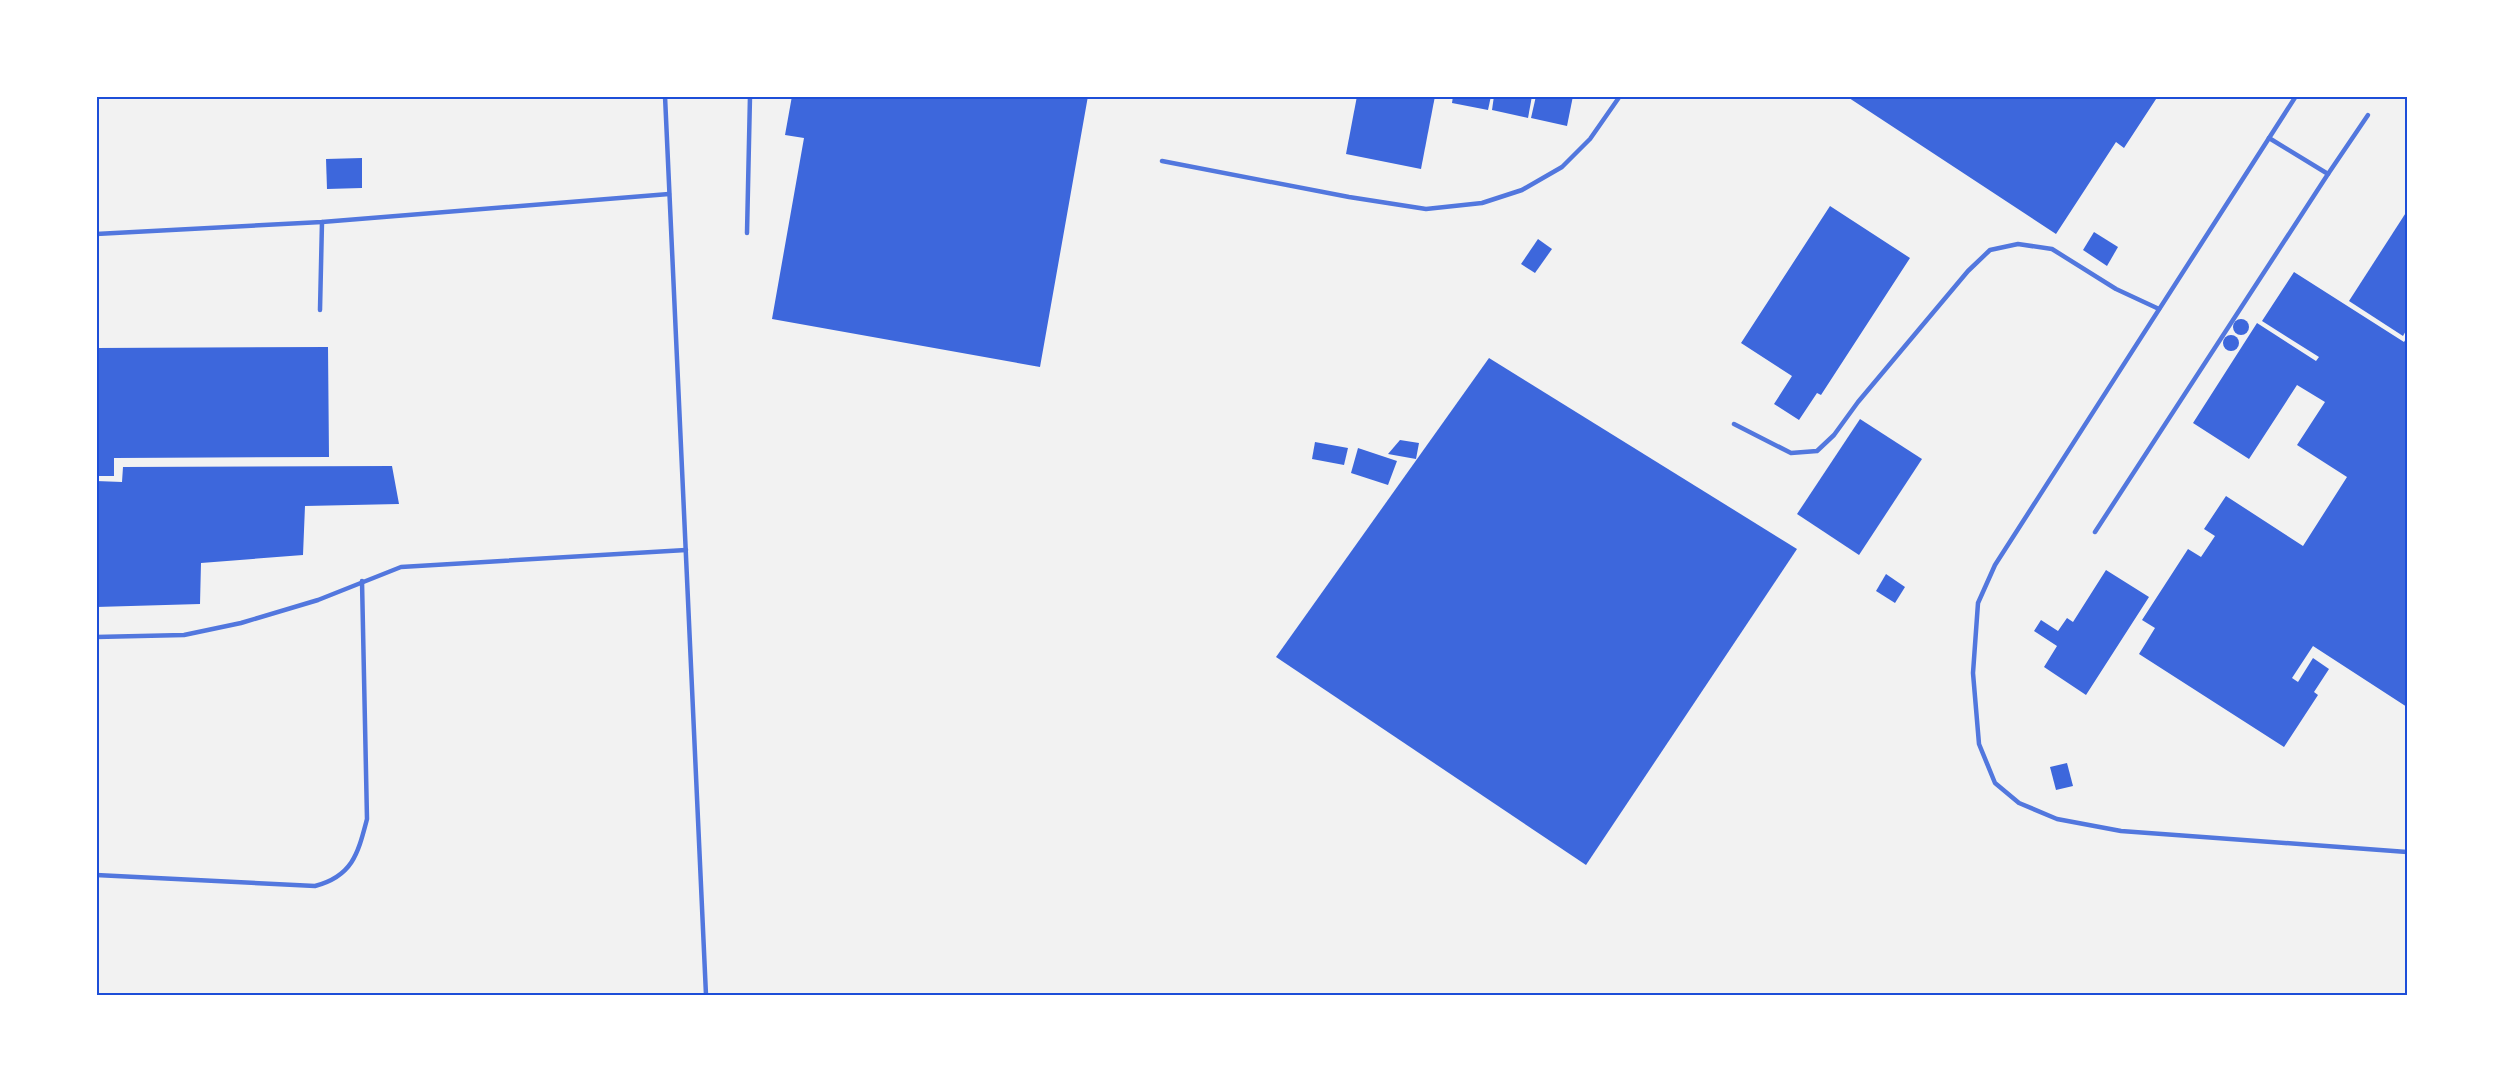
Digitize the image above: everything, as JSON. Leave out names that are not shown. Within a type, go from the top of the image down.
[{"type":"lane","points":[[665,96],[706,995]]},
{"type":"lane","points":[[747,234],[750,96]]},
{"type":"lane","points":[[1162,162],[1349,198],[1426,209],[1482,203],[1522,190],[1562,167],[1590,139],[1620,96]]},
{"type":"lane","points":[[2296,96],[1995,565],[1978,603],[1973,673],[1979,744],[1995,783],[2019,804],[2057,819],[2121,831],[2407,852]]},
{"type":"lane","points":[[2095,532],[2368,115]]},
{"type":"lane","points":[[2270,138],[2328,174]]},
{"type":"lane","points":[[96,234],[322,222],[669,194]]},
{"type":"lane","points":[[320,310],[322,222]]},
{"type":"lane","points":[[1734,424],[1791,453],[1817,451],[1834,435],[1858,402],[1968,272],[1990,250],[2018,244],[2052,249],[2116,289],[2159,309]]},
{"type":"lane","points":[[96,637],[184,635],[230,625],[318,600],[400,567],[686,550]]},
{"type":"lane","points":[[96,875],[315,886],[331,882],[346,872],[358,850],[367,819],[362,581]]},
{"type":"building","points":[[792,96],[1088,96],[1040,367],[772,319],[804,138],[785,135]]},
{"type":"building","points":[[1357,96],[1435,96],[1421,169],[1346,154]]},
{"type":"building","points":[[1453,96],[1491,96],[1488,110],[1452,103]]},
{"type":"building","points":[[1494,96],[1532,96],[1528,118],[1492,110]]},
{"type":"building","points":[[1536,96],[1573,96],[1567,126],[1531,118]]},
{"type":"building","points":[[1846,96],[2158,96],[2124,148],[2116,142],[2056,234]]},
{"type":"building","points":[[362,158],[362,188],[327,189],[326,159]]},
{"type":"building","points":[[1830,206],[1910,258],[1821,395],[1817,393],[1799,420],[1774,404],[1792,376],[1741,343]]},
{"type":"building","points":[[2407,211],[2407,329],[2403,336],[2349,301]]},
{"type":"building","points":[[2094,232],[2118,247],[2107,266],[2083,250]]},
{"type":"building","points":[[1538,239],[1552,249],[1535,273],[1521,264]]},
{"type":"building","points":[[2294,272],[2404,342],[2407,337],[2407,707],[2313,646],[2292,678],[2298,682],[2313,658],[2329,669],[2314,692],[2318,695],[2284,747],[2139,654],[2155,628],[2142,620],[2188,549],[2201,557],[2215,536],[2204,529],[2226,496],[2303,546],[2347,477],[2297,445],[2325,402],[2297,385],[2249,459],[2193,423],[2257,323],[2316,361],[2319,357],[2262,321]]},
{"type":"building","points":[[2241,319],[2249,327],[2241,335],[2233,327]]},
{"type":"building","points":[[2231,335],[2239,343],[2231,351],[2223,343]]},
{"type":"building","points":[[328,347],[329,457],[114,458],[114,476],[96,476],[96,348]]},
{"type":"building","points":[[1489,358],[1797,549],[1586,865],[1276,657]]},
{"type":"building","points":[[1860,419],[1922,459],[1859,555],[1797,514]]},
{"type":"building","points":[[1400,440],[1419,443],[1416,459],[1388,454]]},
{"type":"building","points":[[1315,442],[1348,448],[1344,465],[1312,459]]},
{"type":"building","points":[[1358,448],[1397,461],[1388,485],[1351,473]]},
{"type":"building","points":[[392,466],[399,504],[305,506],[303,555],[201,563],[200,604],[96,607],[96,481],[122,482],[123,467]]},
{"type":"building","points":[[2106,570],[2149,597],[2086,695],[2044,667],[2057,646],[2034,631],[2041,620],[2058,631],[2067,618],[2073,622]]},
{"type":"building","points":[[1886,574],[1905,587],[1895,603],[1876,591]]},
{"type":"building","points":[[2067,763],[2073,786],[2056,790],[2050,767]]}]
